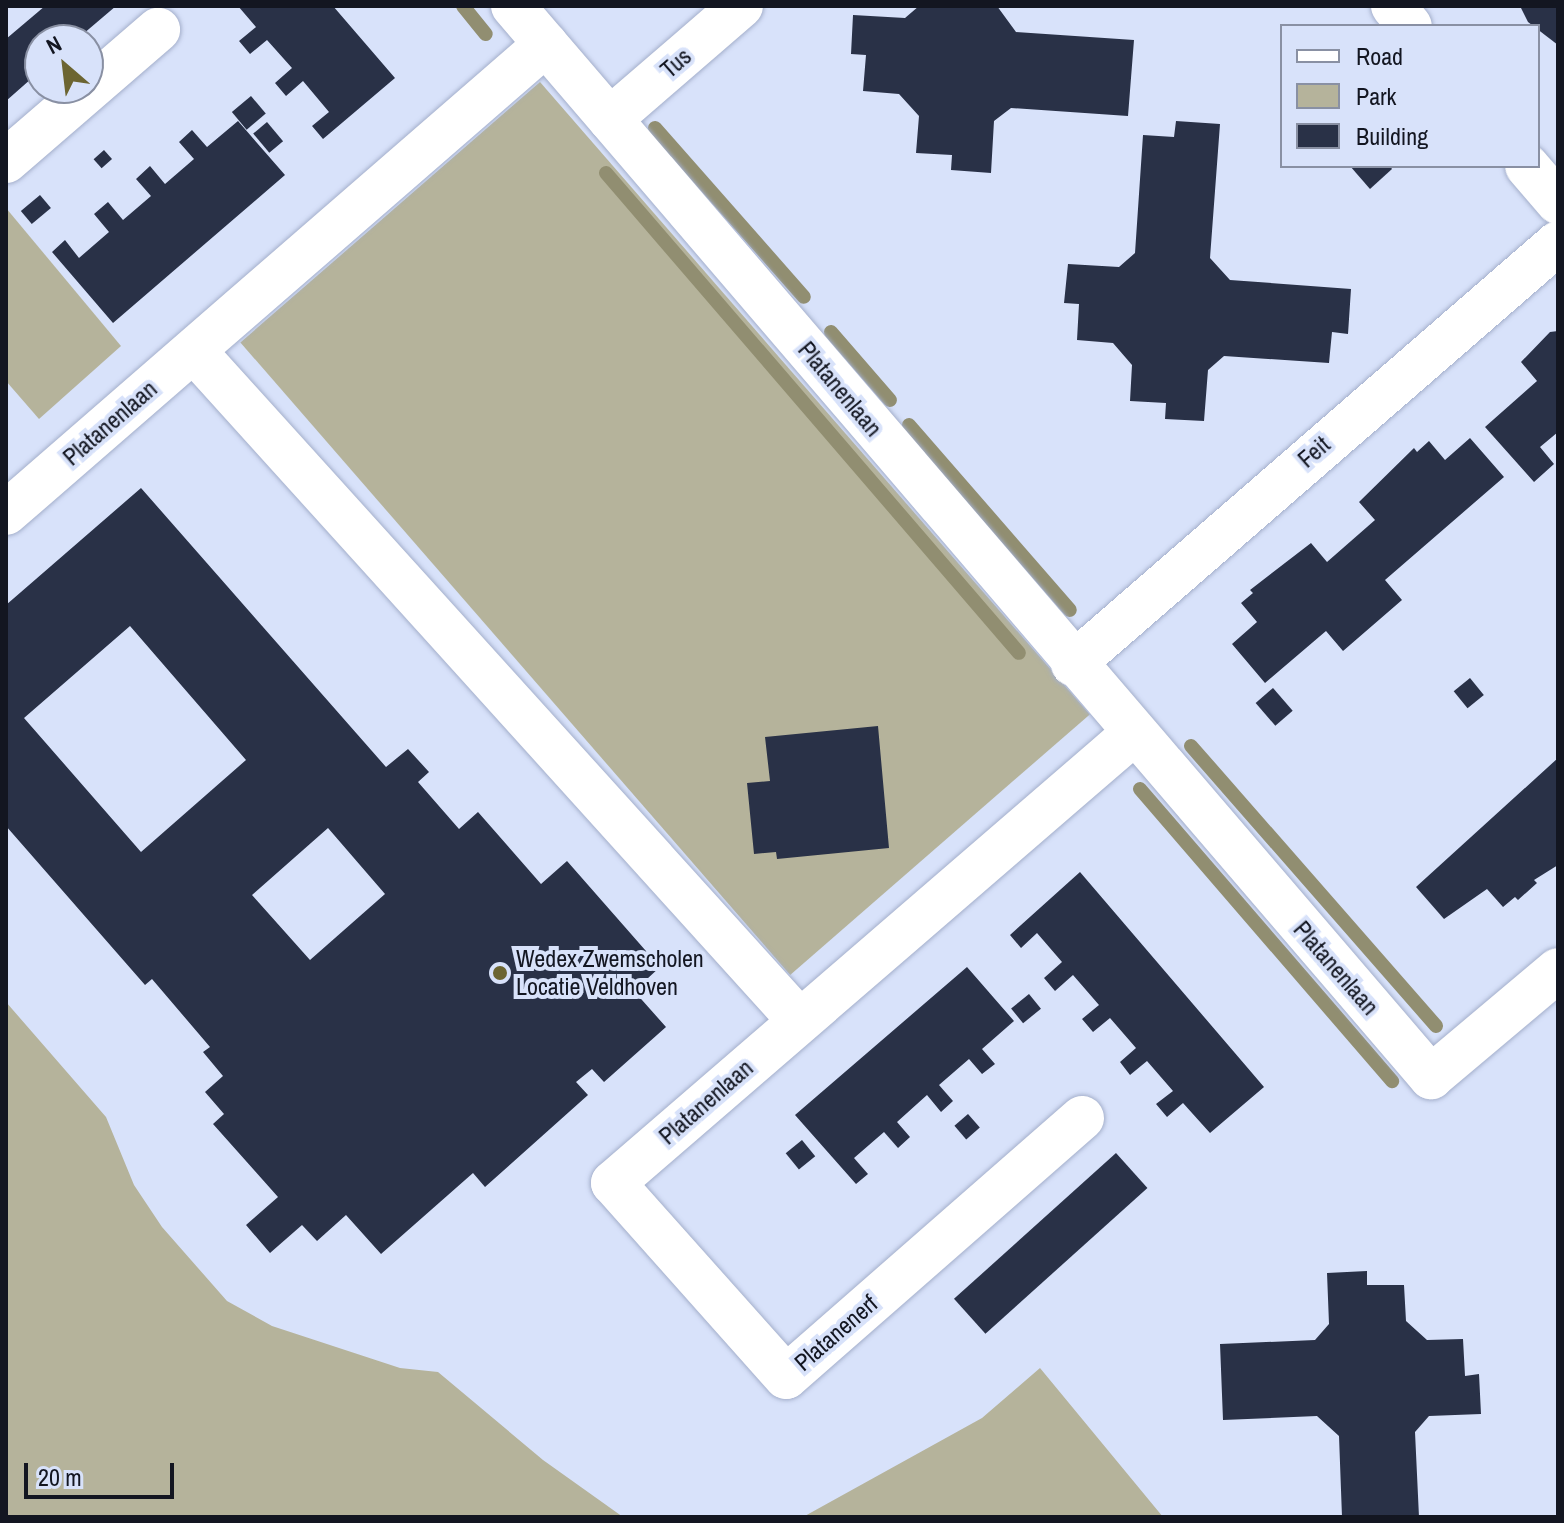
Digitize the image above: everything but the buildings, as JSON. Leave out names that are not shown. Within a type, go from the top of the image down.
[{"type":"street","name":"Platanenlaan","points":[[513,6],[1073,664],[1431,1077],[1558,970]]},
{"type":"street","name":"Tus","points":[[610,119],[741,6]]},
{"type":"street","points":[[1393,6],[1408,24]]},
{"type":"street","points":[[6,161],[158,30]]},
{"type":"street","name":"Platanenlaan","points":[[13,494],[194,351],[546,44]]},
{"type":"street","points":[[1529,168],[1558,202]]},
{"type":"street","name":"Feit","points":[[1073,664],[1558,243]]},
{"type":"street","points":[[194,351],[799,1020]]},
{"type":"street","name":"Platanenlaan","points":[[613,1183],[1133,734]]},
{"type":"street","name":"Platanenerf","points":[[613,1183],[786,1377],[1082,1118]]},
{"type":"green space","points":[[540,82],[1090,714],[790,975],[240,342]]},
{"type":"green space","points":[[6,208],[121,346],[39,419],[6,381]]},
{"type":"green space","points":[[6,1002],[106,1117],[134,1185],[162,1227],[227,1301],[272,1326],[400,1368],[438,1372],[543,1460],[623,1517],[6,1517]]},
{"type":"green space","points":[[1040,1368],[1163,1517],[803,1517],[982,1418]]},
{"type":"waterway","points":[[463,6],[486,34]]},
{"type":"waterway","points":[[655,128],[804,297]]},
{"type":"waterway","points":[[606,173],[1019,653]]},
{"type":"waterway","points":[[831,332],[890,400]]},
{"type":"waterway","points":[[909,425],[1070,610]]},
{"type":"waterway","points":[[1191,746],[1436,1026]]},
{"type":"waterway","points":[[1140,789],[1392,1081]]},
{"type":"place","name":"Wedex Zwemscholen Locatie Veldhoven","points":[[500,973]]}]
